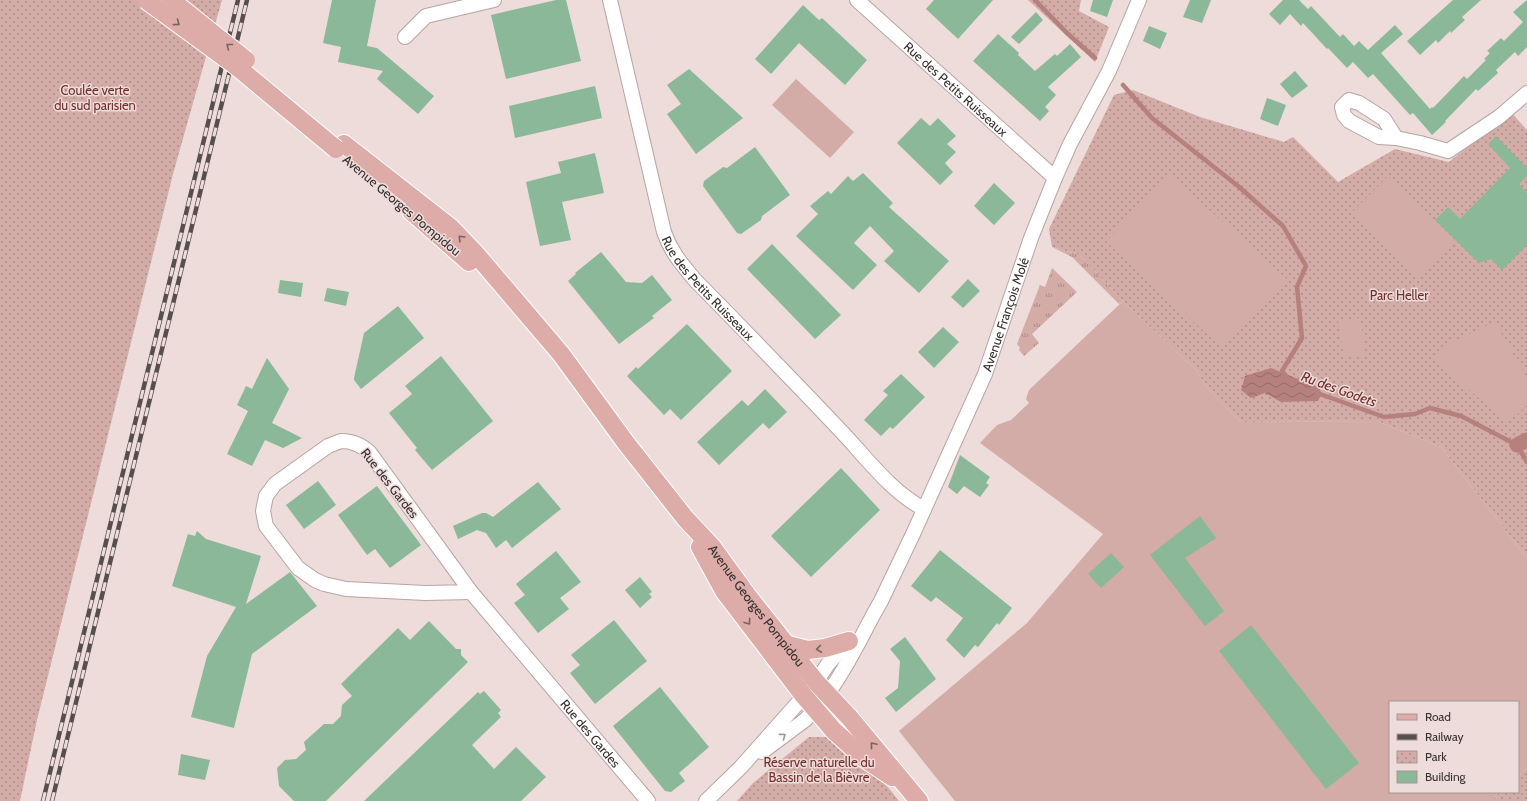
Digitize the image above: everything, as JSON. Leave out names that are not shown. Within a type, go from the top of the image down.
[{"type":"main road","name":"Avenue Georges Pompidou","points":[[146,0],[450,227],[476,253],[561,354],[626,443],[685,518],[713,548],[747,595],[788,646],[919,801]]},
{"type":"main road","name":"Avenue Georges Pompidou","points":[[171,0],[241,55],[340,146]]},
{"type":"main road","name":"Avenue Georges Pompidou","points":[[685,518],[724,591],[804,696],[834,731],[865,759],[907,786]]},
{"type":"main road","points":[[788,646],[812,650],[849,641]]},
{"type":"main road","points":[[804,696],[822,687]]},
{"type":"main road","points":[[816,709],[822,687]]},
{"type":"street","points":[[405,37],[426,16],[494,0]]},
{"type":"street","name":"Rue des Petits Ruisseaux","points":[[610,0],[664,232],[675,257],[699,285],[840,430],[891,485],[924,509]]},
{"type":"street","name":"Rue des Petits Ruisseaux","points":[[857,0],[1055,178]]},
{"type":"street","name":"Avenue François Molé","points":[[822,687],[844,669],[881,601],[924,509],[985,374],[1031,238],[1055,178],[1070,144],[1109,71],[1139,0]]},
{"type":"street","points":[[1396,138],[1448,151],[1499,117],[1527,93]]},
{"type":"street","name":"Rue des Gardes","points":[[471,592],[425,593],[346,589],[324,584],[315,580],[298,568],[266,526],[263,511],[266,496],[275,484],[328,446],[334,443],[348,441],[360,445],[370,453],[471,592],[648,801]]},
{"type":"street","name":"Avenue François Molé","points":[[822,687],[828,664],[849,641],[866,627]]},
{"type":"street","points":[[706,801],[741,767],[804,696]]},
{"type":"street","points":[[741,767],[805,720],[816,709]]},
{"type":"green space","name":"Coulée verte du sud parisien","points":[[0,0],[222,0],[173,174],[37,720],[20,801],[0,801]]},
{"type":"green space","points":[[1028,0],[1081,0],[1079,11],[1109,27],[1095,62]]},
{"type":"green space","points":[[796,79],[854,132],[830,158],[772,105]]},
{"type":"green space","name":"Parc Heller","points":[[1133,90],[1200,117],[1284,142],[1293,137],[1338,182],[1395,149],[1449,162],[1511,112],[1527,130],[1527,558],[1441,447],[1377,421],[1241,422],[1204,384],[1197,371],[1123,301],[1080,255],[1052,247],[1049,229],[1114,95]]},
{"type":"green space","points":[[1168,173],[1287,279],[1221,347],[1106,242]]},
{"type":"green space","points":[[1388,176],[1454,243],[1420,278],[1353,211]]},
{"type":"green space","points":[[1052,247],[1080,255],[1123,301],[1119,304],[1072,257]]},
{"type":"green space","points":[[1052,268],[1077,292],[1032,334],[1039,343],[1024,356],[1019,350],[1020,348],[1017,344],[1040,285],[1045,287]]},
{"type":"green space","points":[[1123,301],[1197,371],[1204,384],[1241,422],[1377,421],[1441,447],[1527,558],[1527,768],[1519,775],[1519,701],[1389,701],[1389,793],[1499,793],[1494,797],[1496,801],[955,801],[899,731],[1027,623],[1103,534],[980,443],[997,425],[1011,420],[1029,403],[1026,399],[1029,390]]},
{"type":"green space","points":[[1360,318],[1366,355],[1344,358],[1338,321]]},
{"type":"green space","points":[[1495,322],[1527,378],[1527,405],[1516,416],[1505,421],[1436,361],[1441,347]]},
{"type":"green space","name":"Réserve naturelle du Bassin de la Bièvre","points":[[809,737],[827,737],[879,776],[899,801],[737,801],[753,783]]},
{"type":"green space","points":[[1527,768],[1527,801],[1490,801],[1499,793],[1519,793],[1519,775]]},
{"type":"water","points":[[1271,368],[1320,388],[1321,395],[1318,401],[1281,402],[1265,393],[1251,398],[1241,390],[1245,376]]},
{"type":"building","points":[[332,0],[376,0],[367,46],[377,48],[434,96],[418,114],[377,79],[383,71],[338,62],[341,47],[323,43]]},
{"type":"building","points":[[556,0],[566,0],[581,61],[506,79],[491,15]]},
{"type":"building","points":[[934,0],[993,0],[958,39],[926,9]]},
{"type":"building","points":[[1093,0],[1113,0],[1107,17],[1090,11]]},
{"type":"building","points":[[1190,0],[1211,0],[1202,23],[1183,17]]},
{"type":"building","points":[[1283,0],[1299,0],[1308,9],[1311,6],[1340,37],[1343,34],[1354,46],[1359,41],[1368,50],[1395,25],[1403,34],[1381,53],[1430,109],[1432,107],[1433,108],[1464,76],[1467,79],[1486,60],[1484,59],[1490,53],[1487,51],[1501,38],[1504,41],[1523,22],[1513,12],[1527,0],[1527,47],[1518,56],[1515,52],[1496,70],[1498,73],[1478,91],[1476,89],[1432,135],[1413,113],[1410,115],[1373,74],[1368,78],[1353,62],[1347,68],[1303,23],[1301,26],[1290,14],[1280,25],[1269,14]]},
{"type":"building","points":[[1453,0],[1481,0],[1462,17],[1465,20],[1451,33],[1450,31],[1438,43],[1436,40],[1420,55],[1407,41]]},
{"type":"building","points":[[803,5],[819,20],[822,18],[867,60],[845,85],[799,43],[771,74],[755,59]]},
{"type":"building","points":[[1036,12],[1043,20],[1019,44],[1011,37]]},
{"type":"building","points":[[1149,26],[1167,33],[1160,49],[1143,41]]},
{"type":"building","points":[[998,34],[1019,53],[1018,55],[1035,71],[1055,54],[1057,56],[1070,44],[1081,57],[1048,87],[1056,95],[1045,107],[1049,111],[1040,121],[973,61]]},
{"type":"building","points":[[689,69],[743,118],[696,154],[667,114],[681,104],[667,85]]},
{"type":"building","points":[[1295,71],[1308,86],[1292,98],[1280,84]]},
{"type":"building","points":[[595,86],[602,118],[515,138],[509,106]]},
{"type":"building","points":[[1267,98],[1286,105],[1278,126],[1260,119]]},
{"type":"building","points":[[921,118],[930,126],[938,118],[956,136],[947,144],[956,152],[945,163],[953,172],[940,185],[897,143]]},
{"type":"building","points":[[1496,136],[1527,168],[1527,176],[1519,184],[1527,193],[1527,245],[1502,270],[1491,259],[1479,263],[1435,220],[1448,207],[1460,219],[1510,168],[1488,144]]},
{"type":"building","points":[[755,147],[790,195],[762,216],[761,220],[741,234],[737,233],[703,186],[704,181],[723,167],[727,168]]},
{"type":"building","points":[[595,153],[604,193],[562,202],[571,240],[540,246],[526,182],[561,173],[558,162]]},
{"type":"building","points":[[863,173],[893,203],[889,207],[949,261],[919,293],[884,261],[894,251],[870,226],[854,243],[877,265],[853,290],[796,236],[818,214],[810,206],[828,191],[831,194],[848,176],[853,181]]},
{"type":"building","points":[[994,183],[1015,203],[994,225],[974,206]]},
{"type":"building","points":[[772,244],[841,315],[815,339],[747,269]]},
{"type":"building","points":[[601,252],[626,282],[642,283],[652,275],[672,300],[652,316],[654,318],[619,344],[568,281],[576,274],[575,273]]},
{"type":"building","points":[[968,279],[980,291],[963,308],[951,297]]},
{"type":"building","points":[[280,280],[303,283],[301,297],[278,293]]},
{"type":"building","points":[[327,288],[349,292],[346,306],[324,301]]},
{"type":"building","points":[[398,306],[424,338],[361,389],[354,378],[364,333]]},
{"type":"building","points":[[687,324],[732,371],[681,420],[670,409],[664,415],[627,376],[636,367],[638,369]]},
{"type":"building","points":[[943,327],[959,342],[934,368],[918,352]]},
{"type":"building","points":[[441,356],[493,421],[432,470],[415,450],[417,448],[389,413],[412,394],[405,386]]},
{"type":"building","points":[[267,358],[289,389],[272,423],[302,438],[283,448],[265,440],[252,466],[227,454],[248,411],[237,405],[246,386],[252,389]]},
{"type":"building","points":[[901,374],[925,397],[893,429],[890,427],[881,436],[864,420],[888,395],[883,391]]},
{"type":"building","points":[[765,389],[787,412],[769,429],[763,423],[719,465],[697,442],[742,400],[748,406]]},
{"type":"building","points":[[960,455],[990,477],[986,483],[989,485],[980,497],[964,486],[957,494],[948,487]]},
{"type":"building","points":[[841,468],[880,510],[811,577],[771,536]]},
{"type":"building","points":[[318,481],[336,505],[304,529],[286,505]]},
{"type":"building","points":[[538,482],[561,509],[512,548],[506,540],[496,548],[486,533],[477,530],[458,539],[453,526],[482,513],[486,513],[493,517]]},
{"type":"building","points":[[377,486],[421,545],[390,568],[375,549],[367,555],[338,515]]},
{"type":"building","points":[[1200,516],[1216,538],[1185,558],[1224,611],[1205,626],[1150,555]]},
{"type":"building","points":[[197,531],[206,539],[261,556],[246,604],[290,572],[317,606],[252,654],[234,728],[191,717],[207,656],[236,607],[172,586],[188,534],[195,536]]},
{"type":"building","points":[[940,550],[1012,608],[999,625],[997,623],[978,647],[975,645],[964,658],[946,640],[963,618],[936,597],[931,602],[911,586]]},
{"type":"building","points":[[556,551],[581,582],[560,598],[569,609],[538,633],[514,603],[525,595],[516,584]]},
{"type":"building","points":[[1111,553],[1124,567],[1101,588],[1088,574]]},
{"type":"building","points":[[640,577],[652,592],[649,594],[652,597],[640,608],[625,590]]},
{"type":"building","points":[[614,620],[647,661],[595,704],[570,673],[580,665],[571,655]]},
{"type":"building","points":[[429,621],[456,649],[461,649],[461,655],[468,662],[326,801],[294,801],[279,786],[277,768],[285,760],[296,759],[306,750],[304,742],[324,724],[333,724],[341,716],[342,705],[352,696],[341,684],[398,628],[410,640]]},
{"type":"building","points":[[1251,625],[1359,763],[1326,789],[1219,651]]},
{"type":"building","points":[[905,637],[936,679],[896,712],[885,698],[898,688],[900,661],[890,649]]},
{"type":"building","points":[[660,687],[709,747],[679,773],[685,781],[671,792],[665,791],[613,726]]},
{"type":"building","points":[[484,691],[501,710],[498,713],[501,717],[472,745],[494,769],[516,747],[546,777],[521,801],[364,801],[478,692],[480,694]]},
{"type":"building","points":[[181,754],[210,760],[205,780],[178,775]]},
{"type":"waterway","name":"Ru des Godets","points":[[1035,0],[1067,33],[1095,58]]},
{"type":"waterway","name":"Ru des Godets","points":[[1123,85],[1152,118],[1238,186],[1283,226],[1306,266],[1297,287],[1302,338],[1282,371],[1286,376]]},
{"type":"waterway","name":"Ru des Godets","points":[[1317,393],[1384,417],[1415,414],[1430,408],[1461,416],[1517,445],[1527,462]]},
{"type":"waterway","points":[[1517,445],[1527,440]]},
{"type":"railway","points":[[43,801],[238,0]]},
{"type":"railway","points":[[52,801],[247,0]]}]
